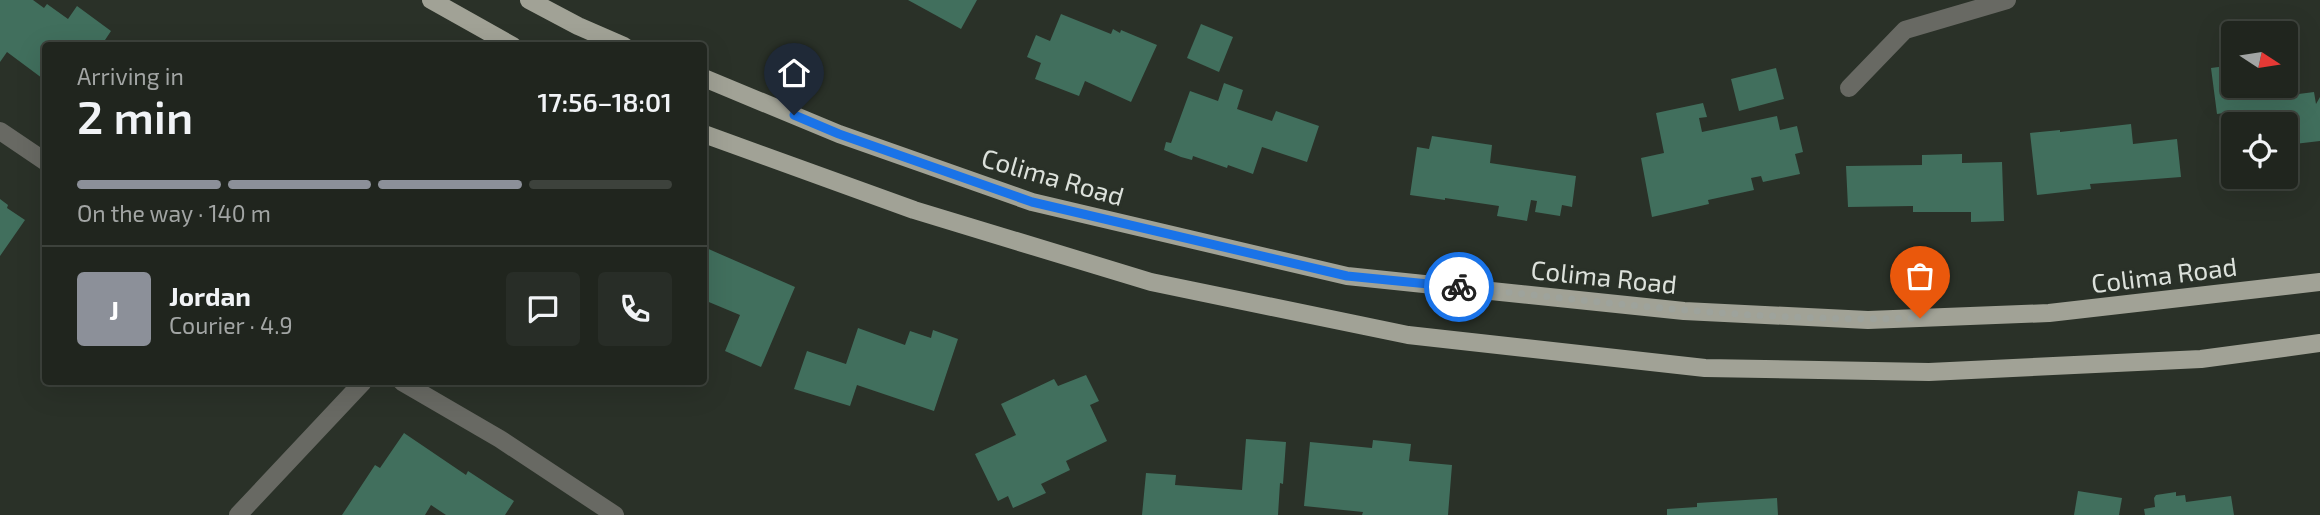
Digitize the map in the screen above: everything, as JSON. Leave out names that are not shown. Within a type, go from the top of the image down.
[{"type":"main road","points":[[431,0],[506,42]]},
{"type":"main road","points":[[529,0],[615,42]]},
{"type":"main road","name":"Colima Road","points":[[707,79],[839,134],[1032,202],[1347,276],[1684,311],[1868,320],[2049,313],[2320,282]]},
{"type":"main road","points":[[707,135],[914,210],[1151,282],[1408,335],[1705,368],[1929,372],[2202,359],[2320,343]]},
{"type":"street","points":[[1849,88],[1905,30],[2007,0]]},
{"type":"street","points":[[0,131],[42,159]]},
{"type":"street","points":[[238,515],[360,385]]},
{"type":"street","points":[[407,385],[500,439],[615,515]]},
{"type":"building","points":[[0,0],[33,0],[44,8],[47,4],[68,19],[77,6],[111,31],[104,42],[42,42],[42,78],[7,52],[0,62]]},
{"type":"building","points":[[908,0],[977,0],[961,29]]},
{"type":"building","points":[[1061,14],[1111,34],[1113,29],[1120,33],[1121,30],[1157,45],[1131,102],[1085,81],[1079,96],[1035,79],[1041,63],[1027,57],[1036,35],[1050,41]]},
{"type":"building","points":[[1201,24],[1233,37],[1219,72],[1187,58]]},
{"type":"building","points":[[2221,67],[2221,98],[2298,98],[2298,94],[2314,92],[2316,104],[2320,97],[2320,141],[2298,144],[2298,112],[2217,114],[2211,68]]},
{"type":"building","points":[[1776,68],[1784,99],[1739,111],[1731,79]]},
{"type":"building","points":[[1224,83],[1243,90],[1237,109],[1272,121],[1276,111],[1319,126],[1307,162],[1262,147],[1253,174],[1193,156],[1192,160],[1164,150],[1166,142],[1171,143],[1190,91],[1218,101]]},
{"type":"building","points":[[1703,103],[1707,117],[1699,118],[1702,132],[1777,116],[1780,130],[1797,126],[1803,152],[1795,154],[1800,174],[1763,182],[1761,176],[1751,178],[1754,190],[1708,200],[1709,204],[1652,217],[1641,158],[1664,153],[1656,113]]},
{"type":"building","points":[[2131,124],[2133,144],[2177,139],[2181,177],[2090,184],[2091,189],[2037,195],[2030,133]]},
{"type":"building","points":[[1432,136],[1492,145],[1490,163],[1576,176],[1572,207],[1562,205],[1560,216],[1535,212],[1537,201],[1531,200],[1527,221],[1497,216],[1499,206],[1410,195],[1417,147],[1429,149]]},
{"type":"building","points":[[1962,154],[1962,163],[2002,162],[2004,221],[1971,222],[1971,212],[1913,212],[1913,206],[1848,207],[1846,166],[1922,165],[1922,155]]},
{"type":"building","points":[[0,199],[8,205],[7,208],[25,220],[0,256]]},
{"type":"building","points":[[707,248],[795,287],[761,367],[725,351],[740,315],[707,301]]},
{"type":"building","points":[[858,328],[905,345],[910,331],[931,338],[933,330],[958,339],[934,411],[857,385],[850,406],[794,389],[807,351],[846,364]]},
{"type":"building","points":[[1086,375],[1099,401],[1090,405],[1107,441],[1066,461],[1070,470],[1041,484],[1046,493],[1013,508],[1008,496],[998,501],[975,454],[1016,435],[1001,404],[1054,379],[1058,386]]},
{"type":"building","points":[[404,433],[466,475],[468,471],[514,501],[505,515],[446,515],[431,505],[425,515],[342,515],[375,465],[380,468]]},
{"type":"building","points":[[1246,439],[1286,442],[1278,515],[1142,515],[1146,473],[1176,475],[1175,485],[1242,490]]},
{"type":"building","points":[[1373,440],[1411,444],[1409,461],[1452,465],[1448,515],[1362,515],[1363,512],[1304,506],[1310,442],[1372,448]]},
{"type":"building","points":[[2078,491],[2122,498],[2119,515],[2074,515]]},
{"type":"building","points":[[2176,492],[2176,496],[2185,495],[2186,502],[2231,496],[2234,515],[2145,515],[2144,509],[2155,507],[2156,495]]},
{"type":"building","points":[[1777,498],[1778,515],[1667,515],[1667,509],[1697,507],[1697,503]]},
{"type":"way so far","points":[[1459,287],[1684,311],[1868,320],[1920,318]]},
{"type":"route","points":[[794,115],[839,134],[1032,202],[1347,276],[1459,287]]}]
